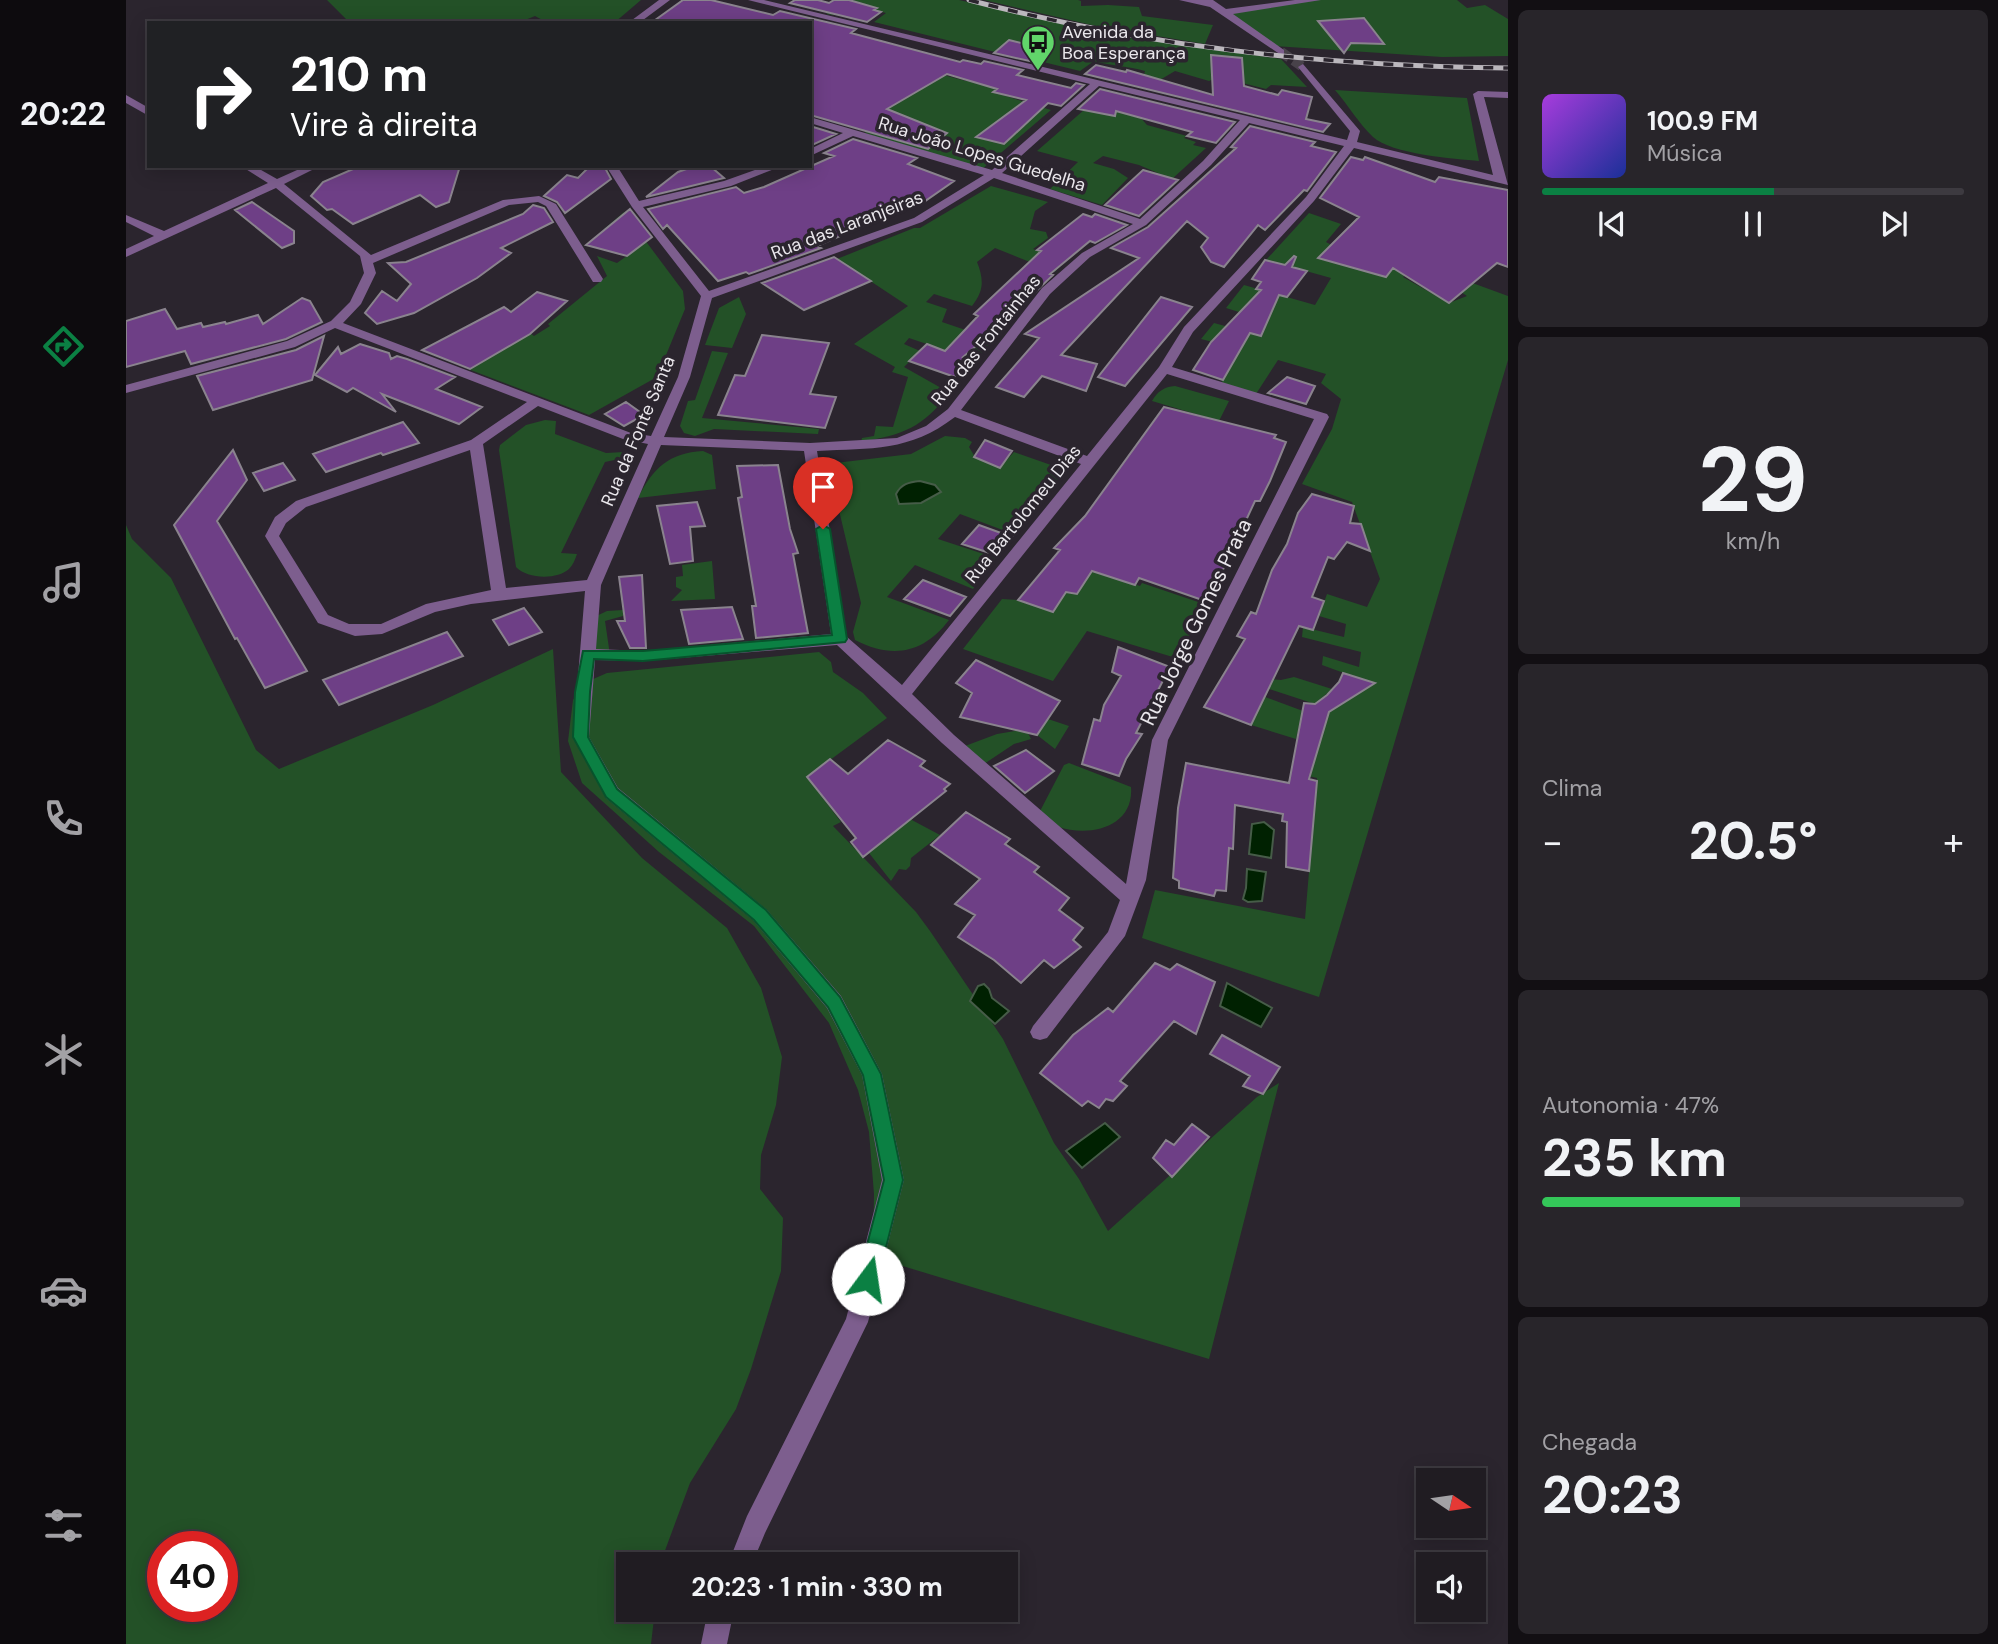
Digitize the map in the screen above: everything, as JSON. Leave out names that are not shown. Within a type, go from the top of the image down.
[{"type":"street","points":[[649,11],[657,0]]},
{"type":"street","points":[[636,21],[665,0]]},
{"type":"street","points":[[753,0],[1504,181]]},
{"type":"street","points":[[1184,0],[1210,1],[1282,52]]},
{"type":"street","points":[[1226,12],[1315,0]]},
{"type":"street","points":[[1303,67],[1355,131],[1352,144]]},
{"type":"street","name":"Rua das Laranjeiras","points":[[707,296],[918,220],[994,174],[1028,147],[1097,83]]},
{"type":"street","points":[[1504,181],[1478,94],[1508,94]]},
{"type":"street","points":[[126,98],[147,112]]},
{"type":"street","name":"Rua das Fontainhas","points":[[335,324],[628,436],[655,441],[810,447],[900,442],[932,429],[953,412],[1046,291],[1086,255],[1142,223],[1207,163],[1247,119]]},
{"type":"street","name":"Rua João Lopes Guedelha","points":[[812,121],[994,174],[1142,223]]},
{"type":"street","points":[[812,152],[853,132]]},
{"type":"street","name":"Rua Bartolomeu Dias","points":[[903,695],[1164,369],[1188,330],[1310,199],[1352,144]]},
{"type":"street","points":[[126,388],[291,344],[335,324],[355,304],[370,273],[365,255],[277,184],[249,168]]},
{"type":"street","points":[[126,253],[311,168]]},
{"type":"street","points":[[612,168],[636,205],[707,296]]},
{"type":"street","points":[[636,205],[727,184],[771,168]]},
{"type":"street","points":[[367,261],[507,202],[539,199],[550,204],[597,279]]},
{"type":"street","points":[[126,218],[164,236]]},
{"type":"street","name":"Rua da Fonte Santa","points":[[707,296],[684,377],[593,585],[582,692],[581,737],[612,793],[760,915],[834,1002],[872,1074],[893,1180],[857,1322],[745,1552]]},
{"type":"street","name":"Rua Jorge Gomes Prata","points":[[1040,1032],[1116,936],[1137,880],[1160,740],[1322,417],[1164,369]]},
{"type":"street","points":[[535,402],[476,443],[301,504],[280,520],[272,536],[324,620],[354,631],[378,630],[430,608],[499,593],[593,585]]},
{"type":"street","points":[[953,412],[1089,462]]},
{"type":"street","points":[[476,443],[499,593]]},
{"type":"street","points":[[810,447],[840,639],[948,739],[1130,898]]},
{"type":"street","points":[[588,654],[643,656],[840,639]]},
{"type":"street","points":[[715,1644],[719,1622]]},
{"type":"shaded area","points":[[327,0],[641,0],[616,21],[544,21],[535,16],[523,21],[348,21]]},
{"type":"shaded area","points":[[846,0],[959,0],[1096,32],[1281,59],[1307,87],[1271,85],[1266,89],[1219,77],[1209,81],[1175,71],[1148,87],[1141,85],[1145,71],[1094,61],[1080,71],[1039,61],[1049,50],[1009,40],[995,52],[874,22],[886,13],[874,10],[850,17],[826,14]]},
{"type":"shaded area","points":[[984,0],[1078,0],[1081,1],[1081,6],[1139,7],[1142,16],[1213,25],[1205,44],[1096,26]]},
{"type":"shaded area","points":[[1312,0],[1457,0],[1467,8],[1485,5],[1508,19],[1508,56],[1442,57],[1274,46],[1226,12]]},
{"type":"shaded area","points":[[823,43],[966,81],[975,74],[1044,89],[1036,97],[998,87],[993,92],[1051,110],[981,170],[865,133],[866,130],[877,130],[885,123],[878,121],[881,118],[859,112],[845,122],[820,117],[835,104],[812,96],[812,73],[872,87],[878,81],[818,64],[812,65],[812,49]],"holes":[[[898,124],[919,130],[928,125],[935,129],[929,134],[941,138],[929,148],[882,133]]]},
{"type":"shaded area","points":[[1335,90],[1467,98],[1479,161],[1424,155],[1382,143],[1368,132]]},
{"type":"shaded area","points":[[1109,109],[1139,116],[1147,125],[1187,136],[1184,138],[1196,142],[1193,145],[1206,148],[1172,179],[1139,165],[1103,156],[1093,163],[1114,169],[1128,178],[1102,205],[1050,189],[1078,162],[1037,151],[1084,110]]},
{"type":"shaded area","points":[[991,186],[1048,202],[1035,211],[1030,229],[1046,232],[1048,238],[1033,249],[1065,260],[1055,272],[995,248],[977,262],[982,285],[972,306],[934,294],[926,302],[947,309],[942,322],[992,339],[977,361],[909,338],[904,344],[920,351],[904,367],[950,393],[930,414],[911,428],[861,442],[862,438],[874,436],[876,426],[893,427],[908,377],[892,372],[895,367],[854,344],[908,306],[837,259],[920,228]]},
{"type":"shaded area","points":[[1406,190],[1426,199],[1434,211],[1460,216],[1437,253],[1403,277],[1449,303],[1467,296],[1458,290],[1467,281],[1508,296],[1508,360],[1319,997],[1142,938],[1155,890],[1305,919],[1317,778],[1295,773],[1295,746],[1317,752],[1329,712],[1374,684],[1322,665],[1323,656],[1359,667],[1361,652],[1302,637],[1303,627],[1344,637],[1346,624],[1319,616],[1327,594],[1367,607],[1380,579],[1352,502],[1302,484],[1332,429],[1341,399],[1321,383],[1326,374],[1278,360],[1256,394],[1221,383],[1240,349],[1201,339],[1214,323],[1262,336],[1268,321],[1226,308],[1244,285],[1315,305],[1331,278],[1266,260],[1309,213],[1341,224],[1326,242],[1343,251],[1334,262],[1386,277],[1405,254],[1445,236],[1404,221],[1395,233],[1353,214],[1368,204],[1402,217],[1414,206],[1405,202]]},
{"type":"shaded area","points":[[624,212],[683,291],[685,309],[657,377],[589,415],[468,369],[499,350],[522,327],[534,336],[550,326],[548,324],[607,276],[597,256],[617,263],[638,248],[624,235],[604,229]]},
{"type":"shaded area","points":[[739,297],[746,314],[732,348],[705,345],[719,308]]},
{"type":"shaded area","points":[[712,351],[728,353],[702,418],[819,429],[818,434],[714,429],[695,436],[684,433],[680,426],[688,401],[695,400]]},
{"type":"shaded area","points":[[1175,386],[1229,401],[1219,421],[1152,401],[1162,390]]},
{"type":"shaded area","points":[[545,420],[556,421],[555,434],[606,453],[624,452],[624,458],[605,462],[561,553],[577,554],[572,566],[564,573],[542,577],[527,574],[516,567],[499,450],[500,445],[526,425]]},
{"type":"shaded area","points":[[945,436],[965,438],[972,442],[969,447],[975,457],[999,468],[1014,452],[1051,465],[1058,471],[1059,478],[1016,535],[960,514],[938,539],[996,558],[973,589],[915,565],[887,597],[949,620],[929,640],[906,650],[882,650],[869,646],[855,640],[853,632],[861,603],[833,485],[820,479],[821,467],[827,464],[911,454]]},
{"type":"shaded area","points":[[703,451],[712,455],[716,489],[638,498],[650,478],[663,464],[681,455]]},
{"type":"shaded area","points":[[920,481],[935,485],[941,492],[921,503],[899,504],[896,494],[900,488]]},
{"type":"shaded area","points":[[126,525],[132,539],[171,578],[256,750],[279,769],[433,705],[553,649],[561,772],[642,858],[727,928],[761,988],[782,1057],[776,1105],[761,1155],[760,1189],[783,1218],[781,1271],[736,1409],[690,1483],[664,1552],[616,1552],[616,1622],[654,1622],[651,1644],[126,1644]]},
{"type":"shaded area","points":[[1056,554],[1119,579],[1140,586],[1142,583],[1204,604],[1176,658],[1087,631],[1053,681],[963,649],[1002,599],[1018,600],[1053,612],[1066,592],[1077,594],[1089,575],[1051,561]]},
{"type":"shaded area","points":[[712,561],[715,599],[671,601],[682,590],[676,587],[676,577],[683,576],[682,565]]},
{"type":"shaded area","points":[[623,610],[623,616],[605,621],[610,655],[588,654],[590,619],[607,611]]},
{"type":"shaded area","points":[[819,652],[831,662],[833,672],[863,693],[887,718],[807,777],[841,822],[833,826],[916,912],[1003,1039],[1054,1143],[1079,1179],[1108,1231],[1257,1097],[1279,1083],[1209,1359],[873,1257],[874,1194],[869,1132],[858,1090],[829,1023],[754,926],[659,852],[582,783],[568,741],[573,700],[584,683],[607,673]]},
{"type":"shaded area","points":[[1294,677],[1332,689],[1315,704],[1263,687],[1269,679]]},
{"type":"shaded area","points":[[1265,697],[1303,711],[1296,739],[1251,725]]},
{"type":"shaded area","points":[[1048,719],[1069,726],[1055,749],[1037,735]]},
{"type":"shaded area","points":[[1026,729],[1031,739],[1014,744],[984,764],[965,746],[997,734]]},
{"type":"shaded area","points":[[1069,763],[1131,787],[1129,804],[1122,816],[1110,825],[1096,830],[1080,831],[1064,829],[1038,815],[1064,765]]},
{"type":"shaded area","points":[[910,819],[940,835],[911,858],[910,866],[906,870],[899,869],[891,881],[869,853]]},
{"type":"shaded area","points":[[1264,822],[1274,830],[1271,858],[1249,854],[1252,824]]},
{"type":"shaded area","points":[[1247,869],[1266,872],[1262,901],[1248,902],[1243,899]]},
{"type":"shaded area","points":[[1227,983],[1272,1008],[1261,1027],[1220,1006]]},
{"type":"shaded area","points":[[984,984],[992,998],[1009,1011],[995,1024],[970,1001],[978,986]]},
{"type":"shaded area","points":[[1105,1123],[1120,1137],[1082,1168],[1066,1151]]},
{"type":"building","points":[[683,0],[711,0],[773,15],[780,11],[856,29],[851,33],[960,62],[963,60],[981,64],[984,61],[1023,70],[1017,75],[1071,88],[1076,83],[1084,85],[1061,106],[1048,103],[1004,144],[976,137],[1026,100],[993,92],[997,89],[947,74],[887,109],[947,133],[928,149],[812,116],[812,21],[654,21]]},
{"type":"building","points":[[795,0],[829,3],[834,0],[849,0],[877,8],[874,10],[881,12],[867,22],[790,3]]},
{"type":"building","points":[[1364,18],[1384,44],[1351,43],[1344,53],[1318,21]]},
{"type":"building","points":[[1009,40],[1050,50],[1034,62],[994,53]]},
{"type":"building","points":[[1211,55],[1242,58],[1244,86],[1278,95],[1282,90],[1312,97],[1306,119],[1330,124],[1323,132],[1085,74],[1096,65],[1126,72],[1127,70],[1213,95]]},
{"type":"building","points":[[1100,89],[1235,122],[1216,143],[1187,136],[1192,132],[1116,111],[1115,116],[1078,109]]},
{"type":"building","points":[[1250,126],[1315,142],[1311,146],[1336,152],[1307,191],[1304,190],[1265,230],[1258,225],[1224,267],[1211,262],[1201,247],[1208,238],[1187,221],[1061,355],[1097,364],[1086,391],[1042,376],[1024,397],[996,387],[1039,338],[1025,334],[1139,258],[1111,248],[1148,227],[1236,148],[1231,147]]},
{"type":"building","points":[[812,127],[836,134],[812,145]]},
{"type":"building","points":[[853,139],[917,158],[908,164],[954,181],[918,206],[914,204],[817,246],[821,248],[749,274],[746,272],[718,281],[667,225],[663,229],[648,209],[736,187],[744,193],[764,187],[834,156],[824,153]]},
{"type":"building","points":[[1351,157],[1363,160],[1365,157],[1435,182],[1439,177],[1508,190],[1508,267],[1497,263],[1449,303],[1393,268],[1386,277],[1318,258],[1359,217],[1320,198]]},
{"type":"building","points":[[355,168],[459,168],[449,202],[436,207],[420,195],[353,224],[332,209],[327,210],[311,196],[323,182]]},
{"type":"building","points":[[588,168],[605,168],[611,179],[565,213],[557,202],[544,196],[567,175],[578,178]]},
{"type":"building","points":[[689,168],[712,168],[724,178],[646,197],[678,172]]},
{"type":"building","points":[[1143,170],[1178,180],[1139,216],[1105,205]]},
{"type":"building","points":[[252,202],[294,231],[294,243],[282,248],[235,210]]},
{"type":"building","points":[[533,205],[544,208],[553,222],[501,248],[511,253],[477,278],[414,313],[377,324],[365,313],[382,291],[397,301],[411,284],[388,263],[406,262],[523,214]]},
{"type":"building","points":[[630,209],[652,237],[627,256],[586,245]]},
{"type":"building","points":[[1083,214],[1092,217],[1095,214],[1127,225],[1095,243],[1090,241],[1050,274],[1053,275],[963,357],[970,359],[955,377],[909,361],[927,344],[945,351],[978,316],[974,314],[1041,251],[1037,250]]},
{"type":"building","points":[[834,257],[871,281],[804,310],[762,283]]},
{"type":"building","points":[[1296,257],[1292,267],[1307,271],[1287,297],[1279,295],[1261,336],[1250,333],[1223,380],[1193,370],[1211,342],[1261,290],[1256,289],[1261,282],[1252,279],[1265,260],[1285,265]]},
{"type":"building","points":[[537,292],[567,301],[530,334],[470,369],[422,350],[504,307],[511,312]]},
{"type":"building","points":[[1161,297],[1192,307],[1125,386],[1098,377]]},
{"type":"building","points":[[302,298],[310,301],[322,322],[286,339],[191,364],[185,351],[126,367],[126,321],[165,309],[177,329],[201,323],[203,327],[225,322],[226,324],[258,315],[263,324]]},
{"type":"building","points":[[762,335],[829,343],[810,394],[836,397],[825,428],[718,415],[735,375],[745,376]]},
{"type":"building","points":[[324,336],[312,380],[213,410],[197,376],[296,350]]},
{"type":"building","points":[[360,344],[389,353],[391,359],[397,356],[455,377],[436,389],[482,407],[459,424],[382,394],[396,412],[353,388],[347,392],[315,375],[338,347],[341,354]]},
{"type":"building","points":[[1287,377],[1315,386],[1306,404],[1268,393]]},
{"type":"building","points":[[626,402],[644,415],[624,426],[605,414]]},
{"type":"building","points":[[1164,407],[1276,435],[1274,438],[1286,442],[1270,481],[1260,501],[1255,501],[1208,602],[1139,578],[1135,585],[1092,571],[1077,594],[1066,592],[1053,612],[1018,600],[1060,550],[1054,548],[1085,516]]},
{"type":"building","points":[[403,422],[419,443],[326,472],[313,454]]},
{"type":"building","points":[[985,440],[1012,451],[1000,468],[974,457]]},
{"type":"building","points":[[233,450],[247,480],[217,521],[307,671],[265,688],[237,638],[235,639],[174,525]]},
{"type":"building","points":[[283,463],[295,480],[264,491],[253,473]]},
{"type":"building","points":[[778,465],[790,529],[798,553],[793,554],[808,633],[756,638],[752,606],[756,606],[738,498],[742,497],[737,466]]},
{"type":"building","points":[[1312,494],[1354,506],[1350,523],[1361,524],[1370,551],[1347,542],[1334,559],[1328,557],[1312,597],[1324,601],[1313,630],[1299,626],[1251,725],[1204,707],[1245,639],[1237,636],[1251,612],[1256,614],[1272,570],[1287,544],[1298,513]]},
{"type":"building","points":[[697,502],[705,526],[690,527],[693,561],[670,564],[657,506]]},
{"type":"building","points":[[979,525],[1012,537],[996,555],[962,544]]},
{"type":"building","points":[[642,575],[646,648],[630,648],[617,621],[625,621],[619,577]]},
{"type":"building","points":[[923,580],[966,597],[950,616],[904,599]]},
{"type":"building","points":[[732,607],[743,639],[689,644],[681,610]]},
{"type":"building","points":[[524,608],[542,632],[509,645],[493,620]]},
{"type":"building","points":[[447,632],[463,656],[339,705],[323,680]]},
{"type":"building","points":[[1118,647],[1170,667],[1136,733],[1142,734],[1119,776],[1082,764],[1094,719],[1100,721],[1104,705],[1121,676],[1112,672]]},
{"type":"building","points":[[976,660],[1060,701],[1037,735],[960,717],[972,693],[956,683]]},
{"type":"building","points":[[1343,673],[1375,683],[1329,712],[1309,779],[1317,781],[1309,871],[1286,867],[1287,822],[1282,821],[1283,814],[1235,805],[1233,849],[1229,848],[1226,891],[1216,890],[1214,896],[1179,888],[1179,881],[1173,878],[1178,808],[1186,763],[1289,783],[1304,703],[1315,704],[1327,695]]},
{"type":"building","points":[[888,740],[925,761],[920,766],[950,784],[944,789],[946,791],[863,857],[851,842],[856,838],[807,777],[830,759],[848,774]]},
{"type":"building","points":[[1026,750],[1054,771],[1025,793],[994,766]]},
{"type":"building","points":[[966,812],[1010,839],[1005,844],[1039,867],[1034,872],[1069,898],[1059,910],[1083,928],[1073,940],[1081,947],[1054,968],[1044,960],[1021,983],[994,960],[958,937],[975,915],[955,904],[980,879],[931,845]]},
{"type":"building","points":[[1155,963],[1170,970],[1177,964],[1215,982],[1196,1034],[1174,1021],[1120,1081],[1127,1086],[1113,1101],[1106,1099],[1099,1108],[1088,1101],[1082,1106],[1040,1073],[1073,1035],[1108,1008],[1113,1012]]},
{"type":"building","points":[[1222,1035],[1280,1067],[1263,1094],[1243,1086],[1250,1076],[1210,1054]]},
{"type":"building","points":[[1192,1124],[1209,1137],[1172,1177],[1153,1158],[1166,1140],[1174,1145]]},
{"type":"tunnel","points":[[1281,52],[1303,67]]},
{"type":"railway","points":[[969,0],[1103,30],[1236,51],[1371,63],[1508,68]]},
{"type":"place","name":"Avenida da Boa Esperança","points":[[1038,72]]},
{"type":"route","points":[[823,529],[840,639],[643,656],[588,654],[582,692],[581,737],[612,793],[760,915],[834,1002],[872,1074],[893,1180],[868,1279]]}]
